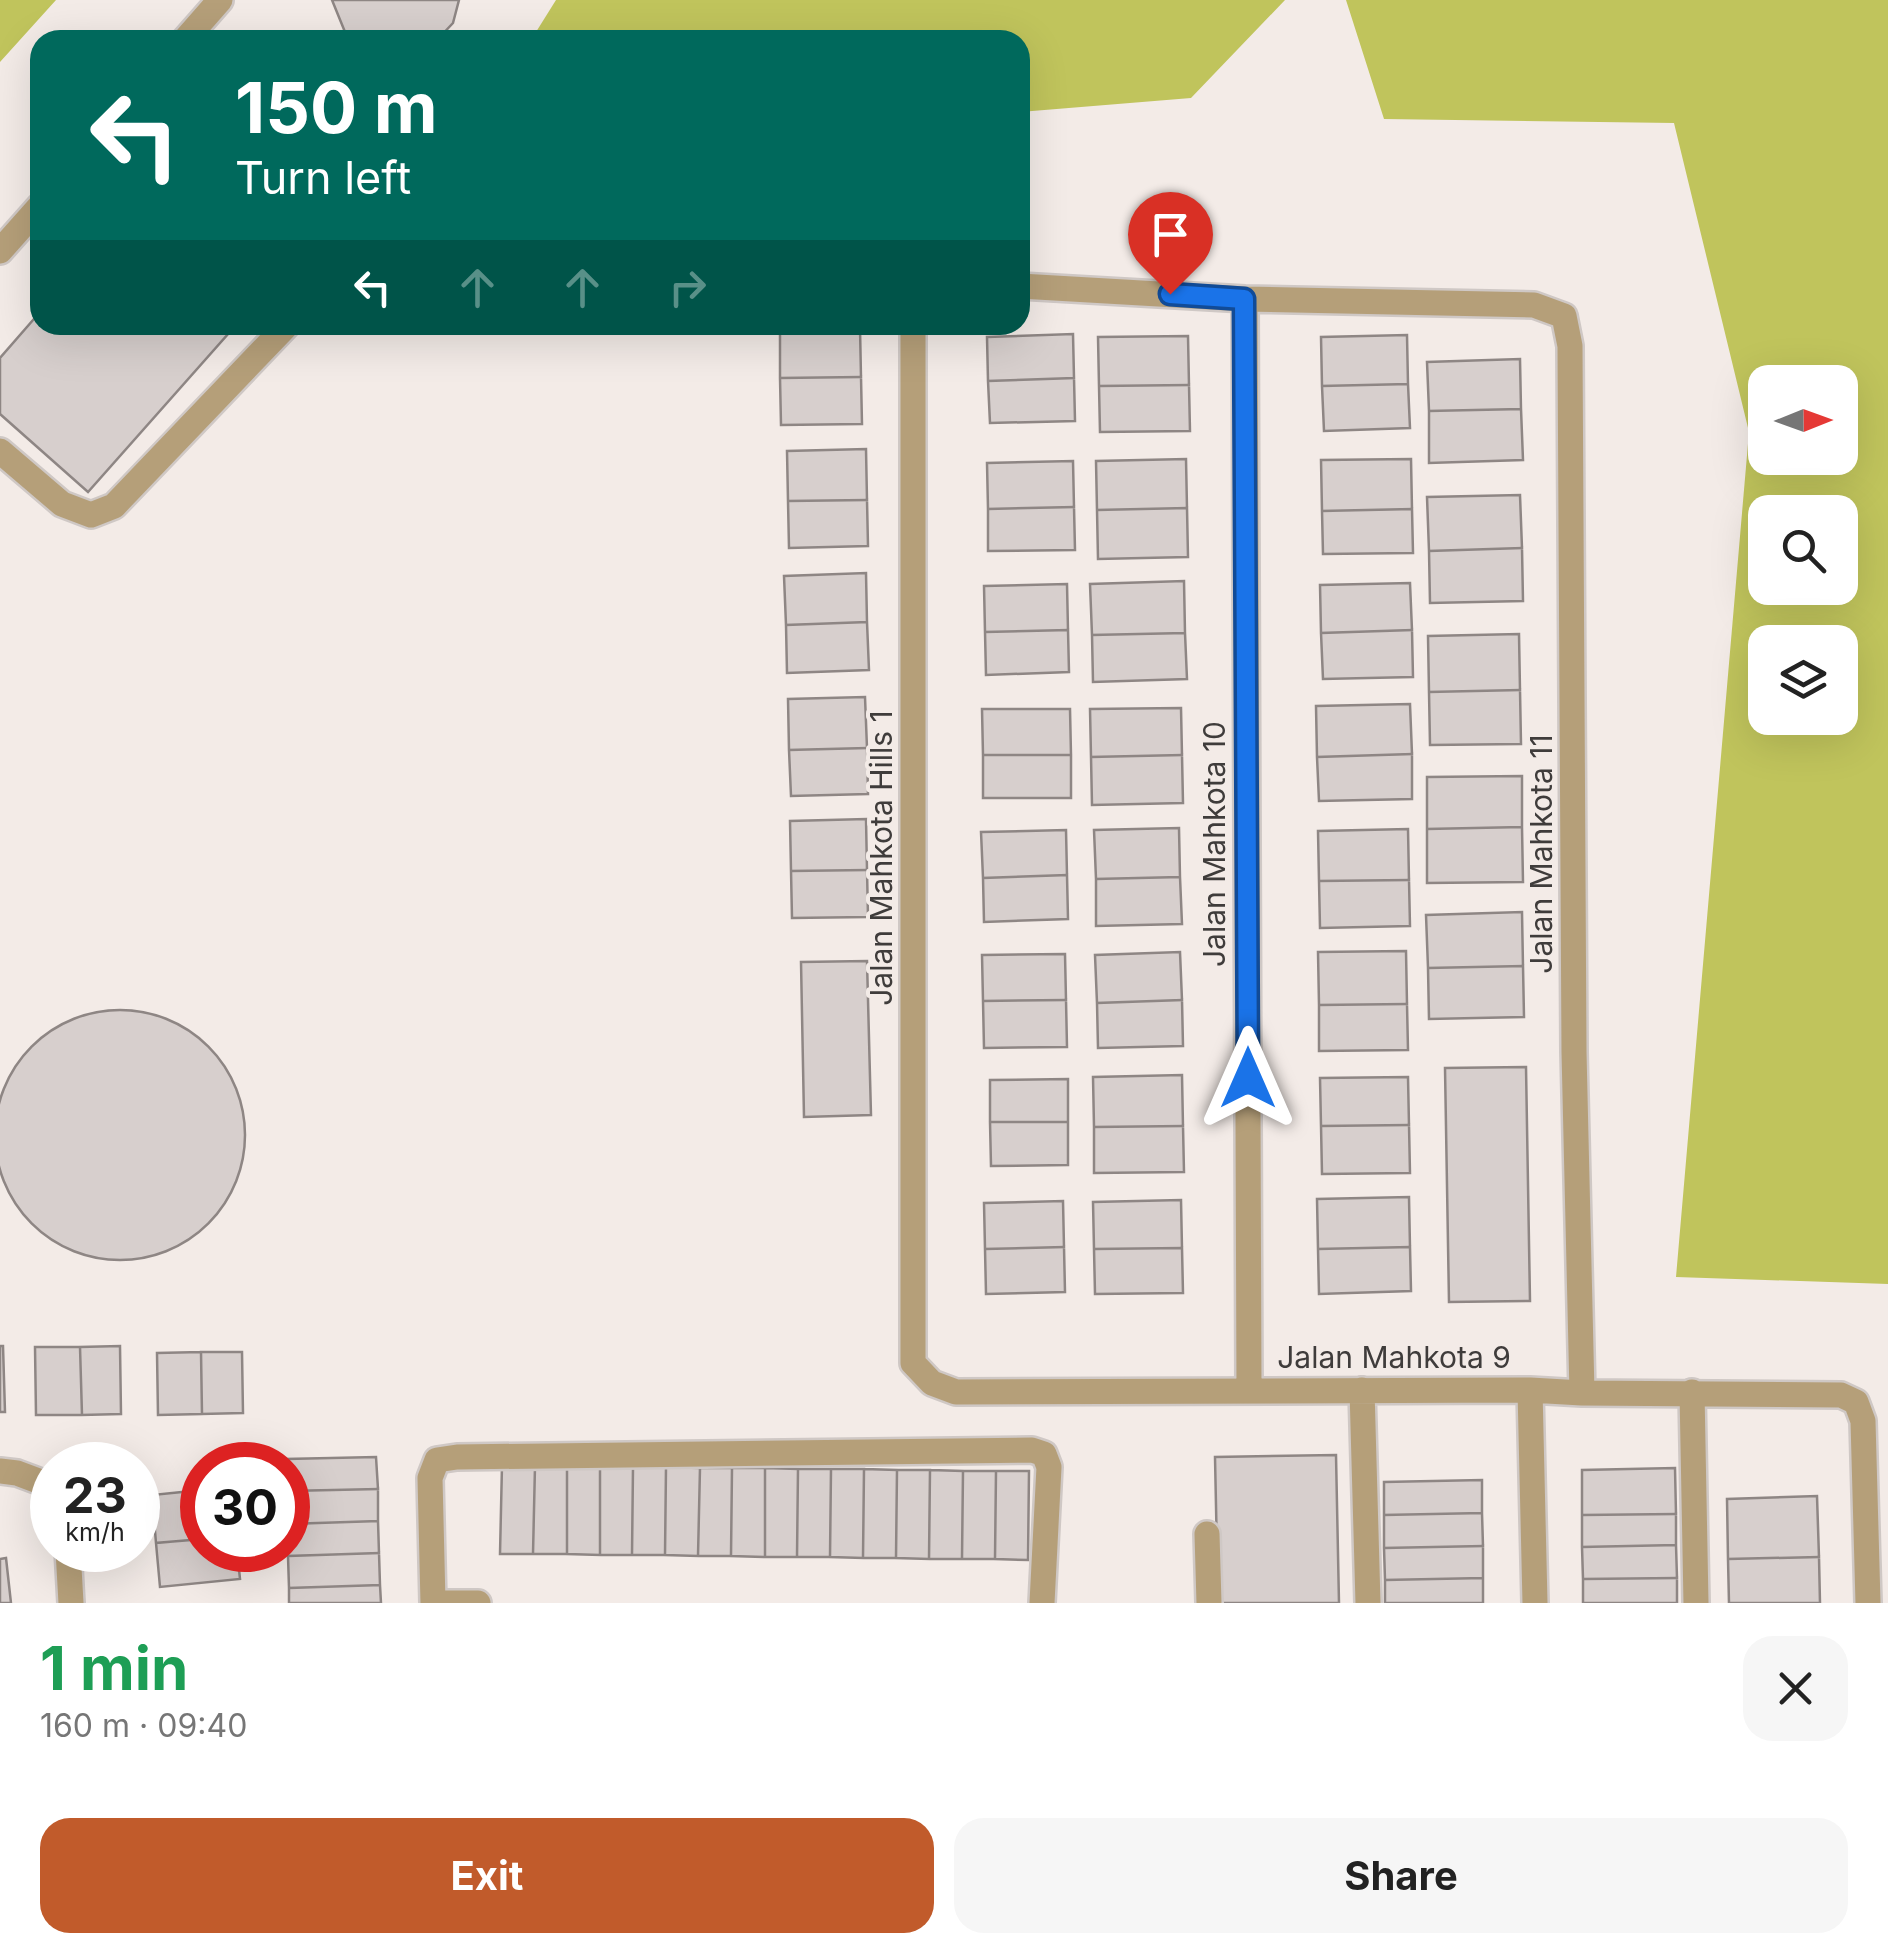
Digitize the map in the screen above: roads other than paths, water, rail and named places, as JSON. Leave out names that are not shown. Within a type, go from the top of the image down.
[{"type":"street","points":[[194,30],[220,0]]},
{"type":"street","points":[[0,251],[30,217]]},
{"type":"street","points":[[1030,287],[1244,299]]},
{"type":"street","name":"Jalan Mahkota 11","points":[[1244,299],[1534,305],[1564,316],[1570,346],[1574,1032],[1582,1393]]},
{"type":"street","name":"Jalan Mahkota 10","points":[[1244,299],[1249,1390]]},
{"type":"street","points":[[0,452],[62,504],[90,515],[114,506],[277,335]]},
{"type":"street","name":"Jalan Mahkota Hills 1","points":[[913,335],[913,1364],[932,1383]]},
{"type":"street","name":"Jalan Mahkota 9","points":[[932,1383],[956,1392],[1530,1390],[1841,1395],[1856,1402],[1863,1421],[1868,1603]]},
{"type":"street","points":[[1362,1390],[1368,1603]]},
{"type":"street","points":[[1530,1390],[1535,1603]]},
{"type":"street","points":[[1692,1392],[1696,1603]]},
{"type":"street","points":[[478,1603],[433,1603],[430,1478],[437,1460],[1032,1450],[1044,1454],[1049,1467],[1042,1603]]},
{"type":"street","points":[[0,1471],[30,1478]]},
{"type":"street","points":[[1208,1534],[1208,1603]]},
{"type":"street","points":[[69,1572],[71,1603]]}]
